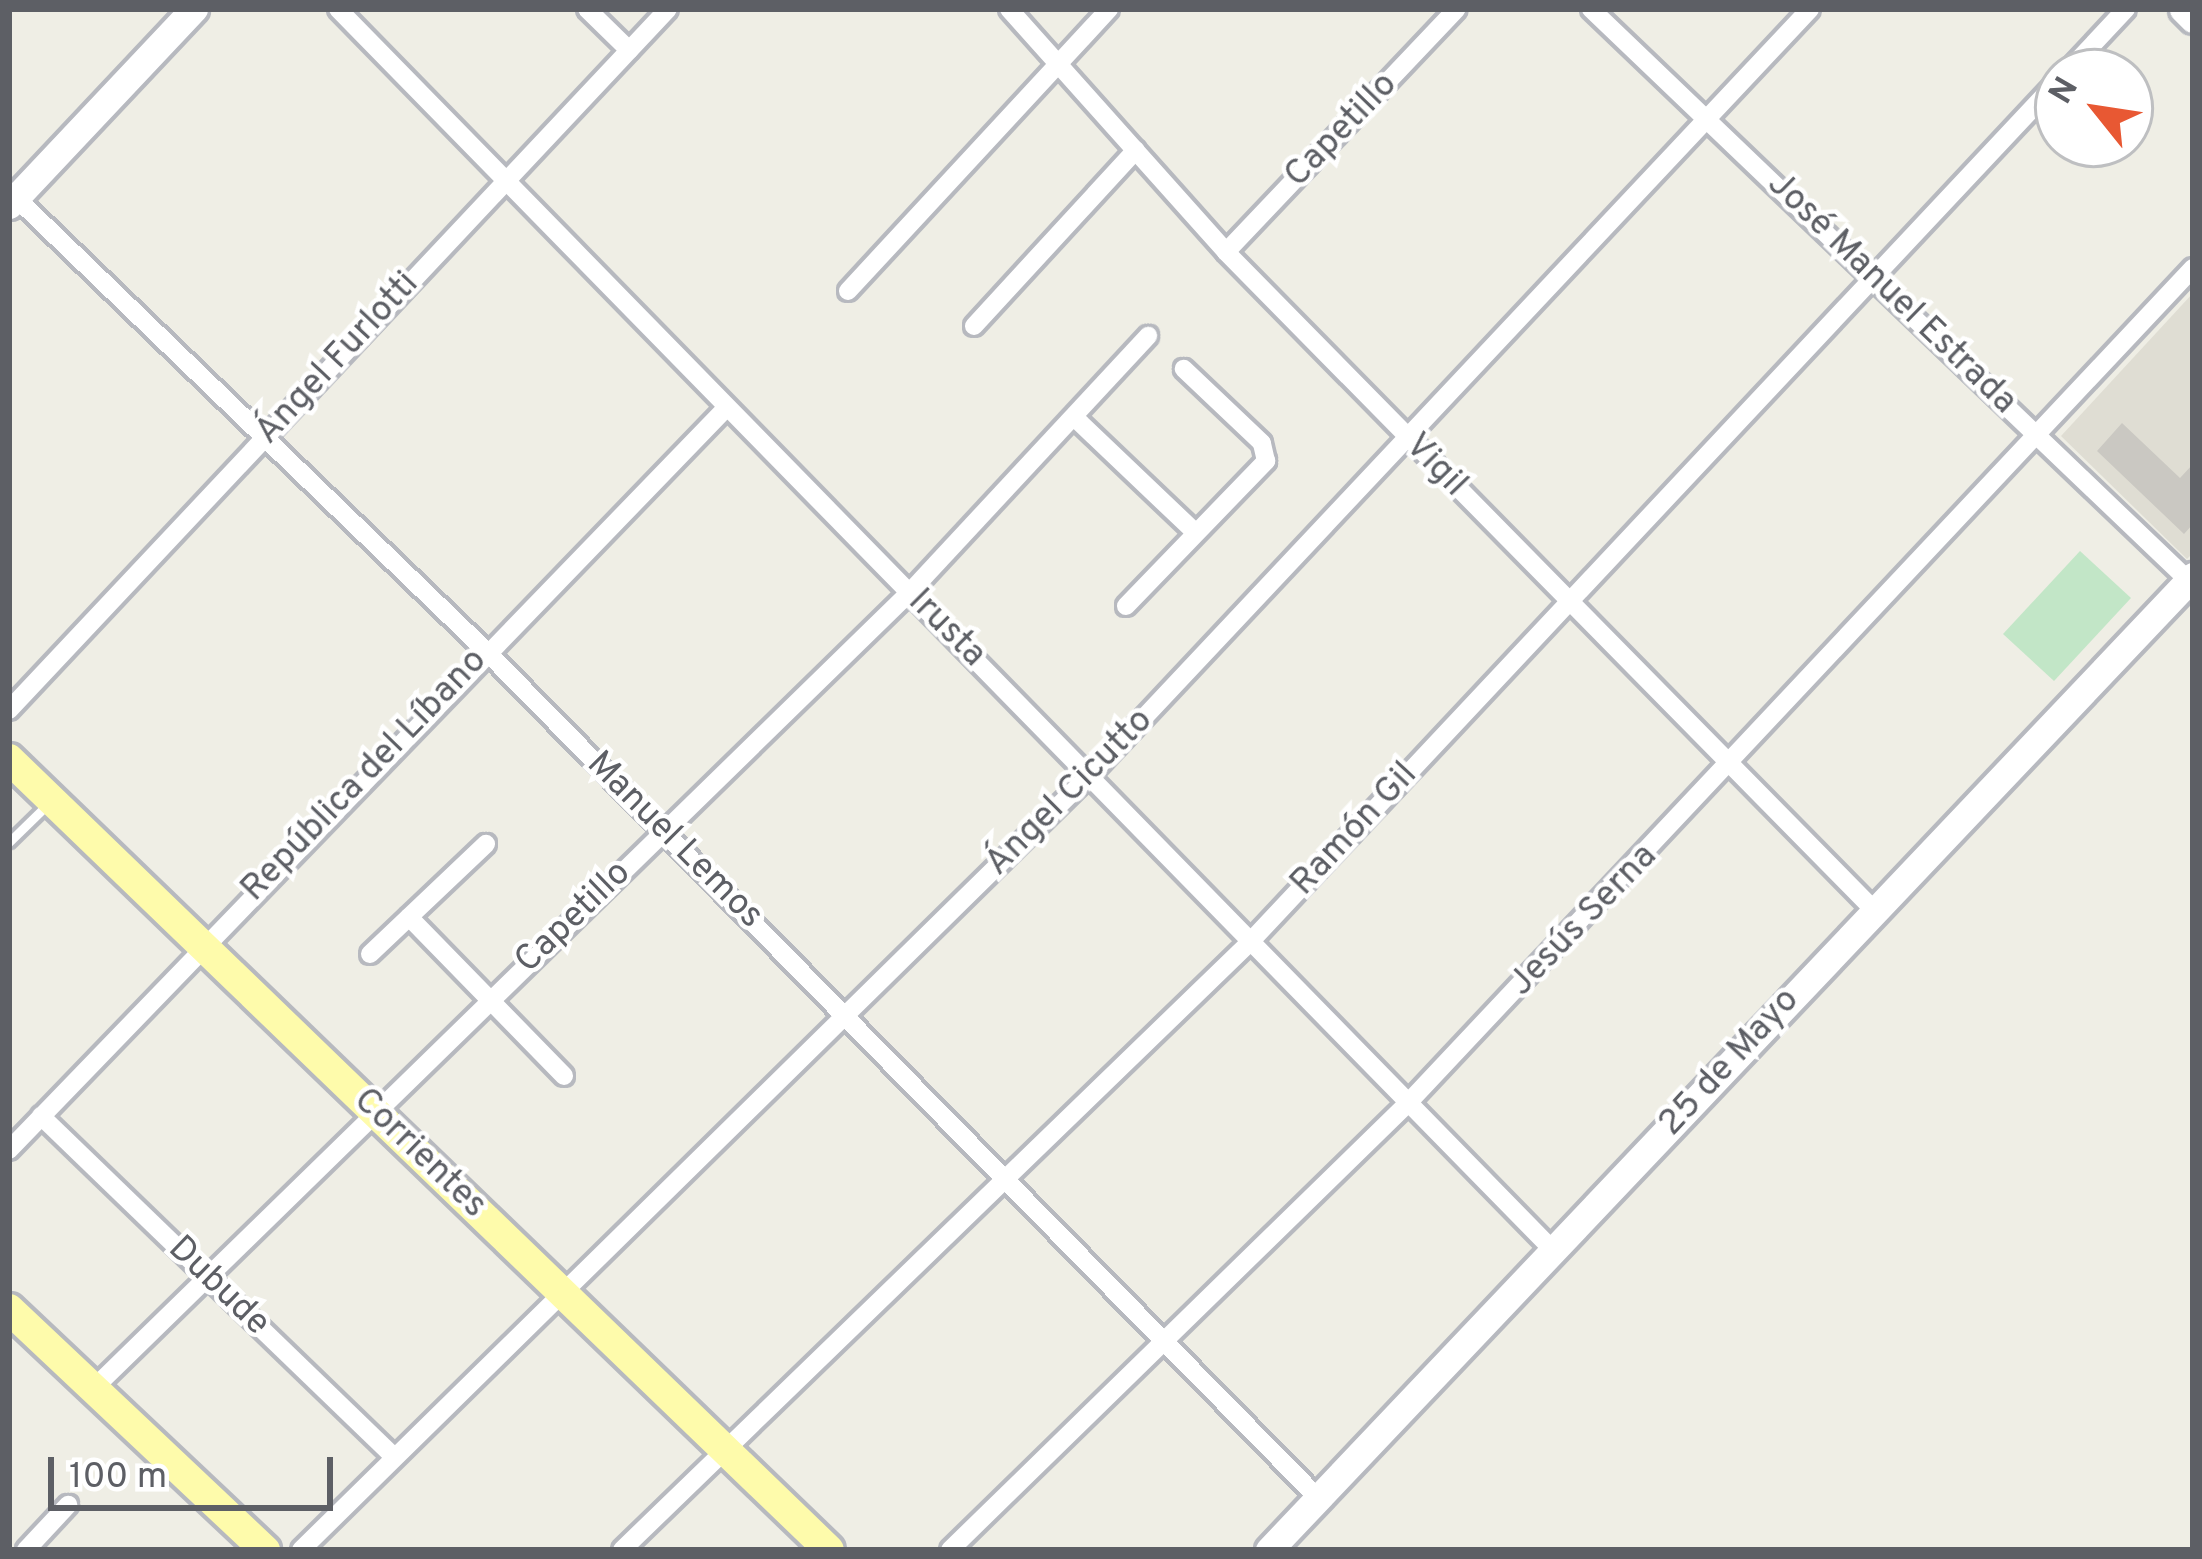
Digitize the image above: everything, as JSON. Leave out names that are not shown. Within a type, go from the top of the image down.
[{"type":"main road","name":"Corrientes","points":[[9,759],[829,1550]]},
{"type":"main road","points":[[9,1309],[265,1550]]},
{"type":"street","points":[[11,198],[194,9]]},
{"type":"street","name":"Irusta","points":[[338,9],[1553,1250]]},
{"type":"street","points":[[587,9],[629,50]]},
{"type":"street","name":"Ángel Furlotti","points":[[9,710],[668,9]]},
{"type":"street","name":"Vigil","points":[[1009,9],[1226,252],[1874,910]]},
{"type":"street","points":[[848,290],[1109,9]]},
{"type":"street","name":"Capetillo","points":[[1226,252],[1457,9]]},
{"type":"street","name":"José Manuel Estrada","points":[[1591,9],[2191,578]]},
{"type":"street","name":"Ángel Cicutto","points":[[301,1550],[558,1290],[848,1015],[1090,775],[1810,9]]},
{"type":"street","points":[[2089,48],[2126,9]]},
{"type":"street","points":[[2183,9],[2193,19]]},
{"type":"street","name":"Ramón Gil","points":[[622,1550],[722,1448],[1007,1180],[1251,941],[2034,106]]},
{"type":"street","points":[[974,326],[1136,150]]},
{"type":"street","name":"Manuel Lemos","points":[[11,198],[266,436],[485,650],[1318,1498]]},
{"type":"street","name":"Jesús Serna","points":[[950,1550],[1408,1103],[1732,767],[2193,268]]},
{"type":"street","name":"Capetillo","points":[[93,1389],[910,592],[1148,336]]},
{"type":"street","points":[[1126,607],[1266,461],[1262,443],[1184,369]]},
{"type":"street","name":"República del Líbano","points":[[9,1150],[485,650],[727,406]]},
{"type":"street","points":[[1074,417],[1196,533]]},
{"type":"street","name":"25 de Mayo","points":[[1269,1550],[2191,578]]},
{"type":"street","points":[[370,955],[486,844]]},
{"type":"street","points":[[409,917],[565,1076]]},
{"type":"street","name":"Dubude","points":[[41,1116],[394,1457]]},
{"type":"street","points":[[26,1550],[68,1504]]},
{"type":"lane","points":[[9,842],[52,801]]},
{"type":"shaded area","points":[[2193,293],[2193,553],[2187,559],[2061,436]]},
{"type":"green space","points":[[2080,551],[2131,598],[2054,681],[2003,634]]},
{"type":"building","points":[[2122,423],[2180,478],[2193,464],[2193,524],[2184,534],[2097,451]]}]
